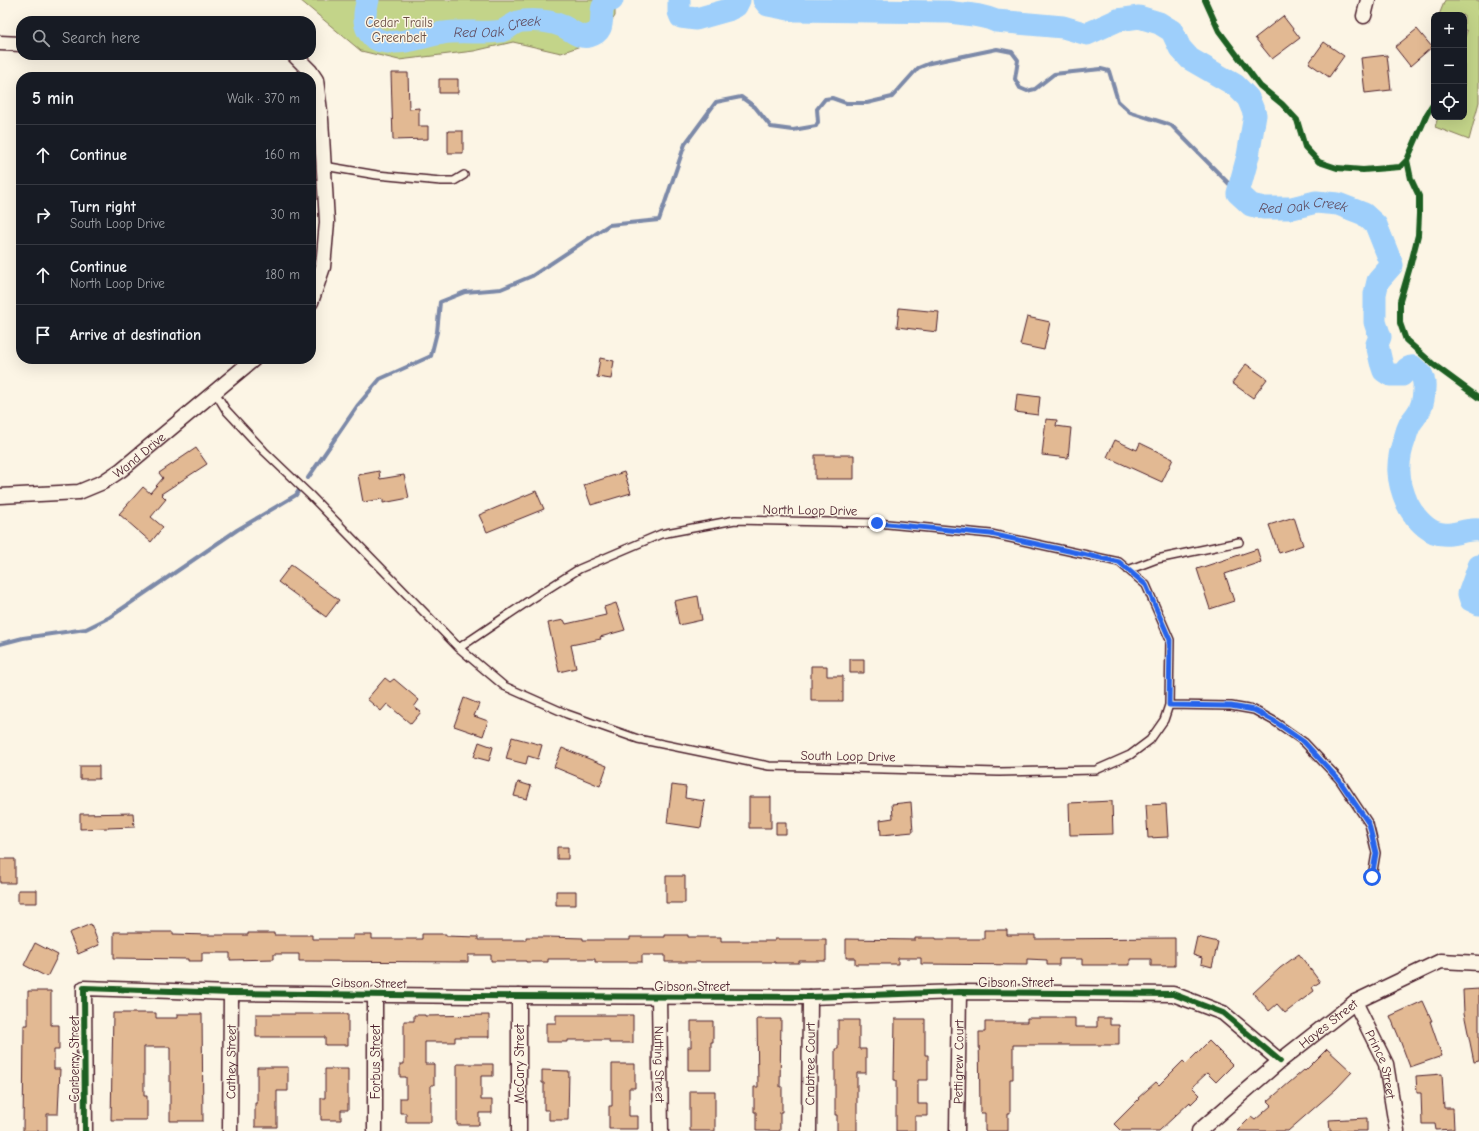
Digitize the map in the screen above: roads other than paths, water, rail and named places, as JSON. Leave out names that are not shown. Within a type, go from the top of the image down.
[{"type":"street","points":[[1364,16],[1368,0]]},
{"type":"street","points":[[0,43],[16,44]]},
{"type":"street","points":[[299,60],[311,72]]},
{"type":"street","points":[[316,80],[322,119],[327,222],[323,267],[316,287]]},
{"type":"street","name":"Wand Drive","points":[[0,496],[79,492],[103,482],[121,470],[248,364]]},
{"type":"street","name":"Hayes Street","points":[[1199,1131],[1280,1060],[1355,1002],[1441,961],[1479,964]]},
{"type":"street","name":"Gibson Street","points":[[84,988],[231,993],[659,997],[810,997],[959,992],[1173,994],[1223,1013],[1280,1060]]},
{"type":"street","name":"Carberry Street","points":[[84,988],[85,1131]]},
{"type":"street","name":"Pettigrew Court","points":[[957,1131],[959,992]]},
{"type":"street","name":"Cathey Street","points":[[230,1131],[231,993]]},
{"type":"street","name":"Forbus Street","points":[[375,994],[375,1131]]},
{"type":"street","name":"McCary Street","points":[[519,996],[519,1131]]},
{"type":"street","name":"Nutting Street","points":[[659,997],[661,1131]]},
{"type":"street","name":"Crabtree Court","points":[[809,1131],[810,997]]},
{"type":"street","name":"Prince Street","points":[[1355,1002],[1386,1064],[1397,1131]]},
{"type":"lane","points":[[324,166],[377,175],[441,181],[454,181],[464,175]]},
{"type":"lane","name":"South Loop Drive","points":[[215,392],[226,410],[264,451],[316,501],[459,648],[504,686],[567,714],[638,739],[769,766],[999,772],[1096,770],[1130,755],[1150,740],[1164,720],[1169,705],[1170,640]]},
{"type":"lane","name":"North Loop Drive","points":[[459,648],[579,569],[661,534],[735,520],[877,523],[991,534],[1119,562],[1146,585],[1170,640]]},
{"type":"lane","points":[[1128,570],[1157,559],[1239,542]]},
{"type":"lane","points":[[1169,705],[1231,706],[1254,710],[1274,721],[1304,742],[1339,780],[1369,824],[1376,853],[1372,877]]},
{"type":"waterway","name":"Red Oak Creek","points":[[368,0],[365,17],[368,31],[378,40],[385,42],[407,41],[450,32],[501,31],[520,21],[542,21],[553,23],[585,37],[596,33],[600,29],[603,7],[606,3],[612,0]]},
{"type":"waterway","name":"Red Oak Creek","points":[[679,0],[679,12],[681,17],[696,19],[728,10],[736,6],[739,0]]},
{"type":"waterway","name":"Red Oak Creek","points":[[764,0],[768,5],[794,10],[949,12],[979,16],[996,21],[1063,27],[1087,34],[1118,20],[1139,17],[1159,23],[1172,31],[1180,48],[1190,59],[1235,85],[1248,98],[1255,115],[1248,156],[1238,193],[1251,205],[1264,208],[1292,208],[1316,202],[1338,204],[1364,214],[1376,225],[1392,265],[1378,281],[1375,294],[1375,322],[1380,337],[1377,344],[1381,362],[1384,371],[1390,375],[1402,375],[1408,368],[1415,367],[1420,373],[1424,385],[1424,396],[1421,407],[1409,426],[1400,455],[1399,471],[1401,487],[1409,507],[1415,516],[1422,524],[1434,532],[1440,534],[1451,534],[1468,530],[1479,530]]},
{"type":"waterway","points":[[308,478],[358,405],[380,379],[431,356],[437,332],[440,302],[465,292],[501,289],[532,276],[609,225],[659,220],[685,144],[716,102],[741,97],[755,107],[771,127],[793,130],[816,126],[818,122],[817,109],[825,99],[832,98],[846,103],[867,103],[892,97],[918,68],[930,63],[997,49],[1012,52],[1018,60],[1015,79],[1020,88],[1027,91],[1035,89],[1054,74],[1101,69],[1109,71],[1118,101],[1130,112],[1171,125],[1238,193]]},
{"type":"waterway","points":[[0,644],[23,638],[86,629],[110,617],[237,530],[296,495],[299,490]]},
{"type":"waterway","name":"Red Oak Creek","points":[[1479,566],[1469,594],[1471,600],[1479,604]]},
{"type":"park label","name":"Cedar Trails Greenbelt","points":[[399,30]]}]
